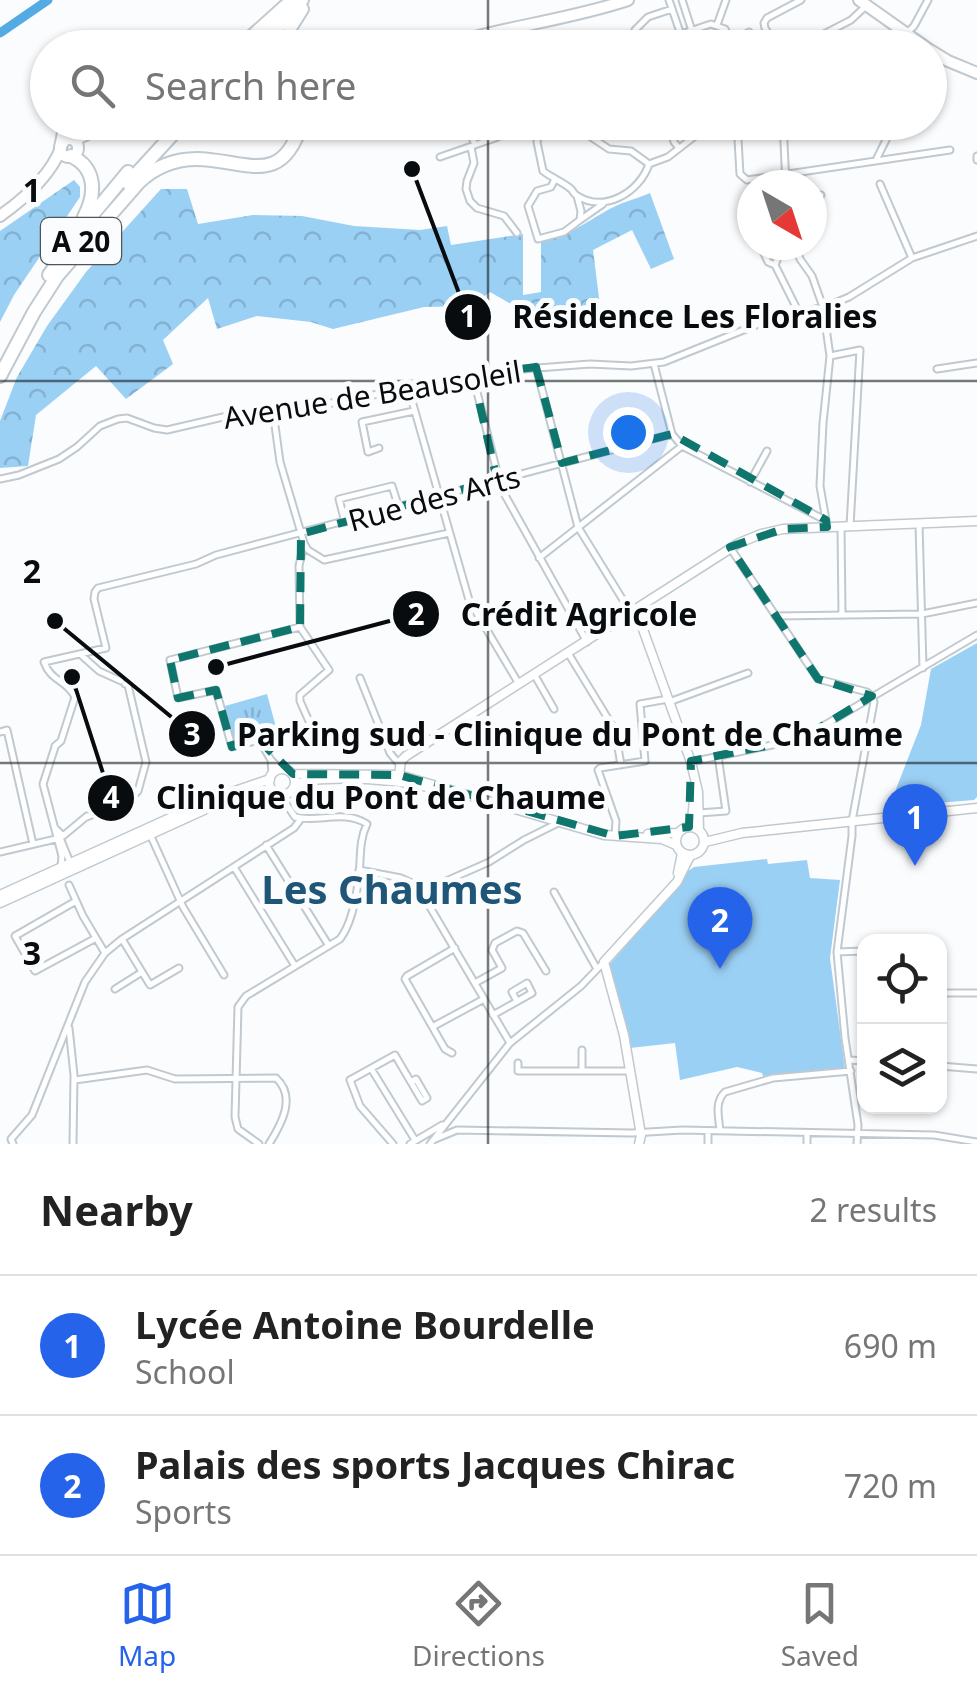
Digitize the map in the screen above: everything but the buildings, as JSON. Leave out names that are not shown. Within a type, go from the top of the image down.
[{"type":"highway","points":[[276,30],[305,0]]},
{"type":"highway","points":[[291,30],[305,0]]},
{"type":"highway","points":[[259,30],[292,1]]},
{"type":"highway","points":[[265,30],[292,1]]},
{"type":"highway","points":[[54,274],[92,198],[88,169],[68,149],[67,140]]},
{"type":"highway","name":"A 20","points":[[0,358],[103,201],[158,140]]},
{"type":"highway","name":"A 20","points":[[0,376],[54,274],[168,140]]},
{"type":"highway","points":[[54,274],[150,173],[171,162],[195,159],[267,166],[289,151],[294,140]]},
{"type":"main road","points":[[501,30],[628,0]]},
{"type":"main road","points":[[863,2],[902,30]]},
{"type":"main road","points":[[947,60],[977,73]]},
{"type":"main road","points":[[0,216],[78,140]]},
{"type":"main road","points":[[398,774],[406,756],[730,549],[761,534],[827,524],[977,521]]},
{"type":"main road","points":[[0,899],[258,790],[284,791],[304,781],[398,774],[559,822],[615,836],[662,839],[683,851],[701,851],[698,792],[691,766],[634,611]]},
{"type":"main road","points":[[615,836],[678,834],[689,827],[694,808],[691,766]]},
{"type":"main road","points":[[0,899],[68,864],[287,770],[292,774],[398,774],[451,791]]},
{"type":"main road","points":[[274,774],[284,791]]},
{"type":"main road","points":[[284,791],[292,774]]},
{"type":"main road","points":[[689,827],[702,835],[977,808]]},
{"type":"main road","points":[[638,1144],[640,1133],[624,1035],[600,966],[669,890],[681,866],[683,851],[678,834]]},
{"type":"street","points":[[669,0],[679,30]]},
{"type":"street","points":[[682,0],[692,30]]},
{"type":"street","points":[[717,25],[726,0]]},
{"type":"street","points":[[767,30],[764,23],[767,18],[788,3],[800,0]]},
{"type":"street","points":[[910,30],[928,0]]},
{"type":"street","points":[[832,30],[851,20],[863,2]]},
{"type":"street","points":[[635,30],[648,17],[672,9]]},
{"type":"street","points":[[694,30],[717,25],[725,30]]},
{"type":"street","points":[[471,140],[474,163],[466,190],[470,201],[477,208],[504,216],[517,233]]},
{"type":"street","points":[[440,157],[488,140]]},
{"type":"street","points":[[536,140],[541,167],[577,196],[580,220]]},
{"type":"street","points":[[594,140],[609,149],[639,154],[649,164]]},
{"type":"street","points":[[674,140],[680,148]]},
{"type":"street","points":[[555,179],[551,187],[537,191],[528,206],[535,239],[564,232],[605,202],[617,199],[643,180],[649,164],[668,157],[690,140]]},
{"type":"street","points":[[738,140],[740,170]]},
{"type":"street","points":[[784,140],[785,170]]},
{"type":"street","points":[[875,161],[886,140]]},
{"type":"street","points":[[813,170],[950,150]]},
{"type":"street","points":[[880,184],[912,258]]},
{"type":"street","points":[[577,196],[605,202]]},
{"type":"street","name":"Avenue de Beausoleil","points":[[0,479],[59,459],[100,426],[118,419],[167,430],[223,417],[290,411],[472,375],[536,368],[654,364],[761,323],[848,298],[912,258],[977,236]]},
{"type":"street","points":[[767,260],[775,264],[799,313]]},
{"type":"street","points":[[775,264],[777,260]]},
{"type":"street","points":[[801,260],[812,276],[823,307],[830,356],[820,486],[827,524]]},
{"type":"street","points":[[830,356],[860,350],[845,526],[842,615]]},
{"type":"street","points":[[654,364],[672,434],[682,446],[827,524]]},
{"type":"street","points":[[937,369],[977,364]]},
{"type":"street","points":[[536,368],[578,527],[634,611]]},
{"type":"street","points":[[472,375],[497,480],[587,642]]},
{"type":"street","points":[[408,387],[469,600],[519,684]]},
{"type":"street","points":[[379,448],[368,452],[362,422],[414,410]]},
{"type":"street","points":[[273,411],[280,462],[308,550],[324,560],[449,533]]},
{"type":"street","name":"Rue des Arts","points":[[80,654],[106,648],[94,599],[98,588],[672,434]]},
{"type":"street","points":[[539,558],[682,446]]},
{"type":"street","points":[[750,482],[767,451]]},
{"type":"street","points":[[345,522],[339,498],[392,486],[399,508]]},
{"type":"street","points":[[919,524],[923,668]]},
{"type":"street","points":[[304,542],[299,566],[300,627],[329,670],[300,695],[316,735]]},
{"type":"street","points":[[730,549],[818,679],[867,692],[874,702],[852,821],[837,952],[857,1144]]},
{"type":"street","points":[[776,616],[922,614],[977,603]]},
{"type":"street","points":[[274,774],[259,740],[232,747],[216,690],[178,698],[170,660],[300,627]]},
{"type":"street","points":[[691,766],[718,756],[800,739],[977,635]]},
{"type":"street","points":[[568,653],[615,730],[621,765]]},
{"type":"street","points":[[0,852],[59,836],[87,817],[137,793],[146,762],[123,682],[99,671],[80,654],[44,662],[48,673],[64,682],[75,698],[42,784],[53,826],[59,836],[68,864],[66,870],[17,894]]},
{"type":"street","points":[[615,836],[616,821],[597,774],[600,768],[645,761],[640,704],[669,700],[748,673]]},
{"type":"street","points":[[534,674],[554,709]]},
{"type":"street","points":[[360,678],[398,774]]},
{"type":"street","points":[[0,732],[8,730],[34,844]]},
{"type":"street","points":[[699,813],[726,811],[718,756]]},
{"type":"street","points":[[284,791],[298,818]]},
{"type":"street","points":[[194,808],[149,831],[149,835],[180,901],[224,975]]},
{"type":"street","points":[[12,1142],[32,1114],[85,982],[105,953],[266,846],[298,818],[355,817],[366,824],[346,931],[340,940],[246,996],[238,1007],[235,1118],[238,1129],[259,1144]]},
{"type":"street","points":[[426,898],[446,881],[559,822]]},
{"type":"street","points":[[59,836],[62,860],[68,864]]},
{"type":"street","points":[[266,846],[329,946]]},
{"type":"street","points":[[359,866],[418,885],[510,1042]]},
{"type":"street","points":[[234,867],[294,966]]},
{"type":"street","points":[[69,885],[105,953]]},
{"type":"street","points":[[431,1143],[510,1042],[581,986],[600,966],[554,892]]},
{"type":"street","points":[[76,900],[15,936],[35,971],[96,938]]},
{"type":"street","points":[[475,983],[502,968],[492,950],[494,944],[517,931],[523,933],[546,971]]},
{"type":"street","points":[[122,939],[150,985],[180,968]]},
{"type":"street","points":[[452,1053],[445,1048],[405,979],[455,948]]},
{"type":"street","points":[[837,952],[857,951]]},
{"type":"street","points":[[114,989],[142,972]]},
{"type":"street","points":[[947,993],[977,993]]},
{"type":"street","points":[[433,1027],[484,999]]},
{"type":"street","points":[[493,1015],[517,1001]]},
{"type":"street","points":[[69,1026],[74,1080],[73,1144]]},
{"type":"street","points":[[582,1050],[582,1071]]},
{"type":"street","points":[[393,1144],[360,1106],[350,1080],[396,1055],[412,1082]]},
{"type":"street","points":[[849,1060],[857,1061]]},
{"type":"street","points":[[518,1063],[518,1072],[629,1072]]},
{"type":"street","points":[[947,1066],[977,1068]]},
{"type":"street","points":[[371,1069],[415,1142]]},
{"type":"street","points":[[74,1080],[147,1070],[175,1079],[278,1080],[284,1088],[286,1117],[269,1144]]},
{"type":"street","points":[[720,1131],[718,1104],[724,1092],[773,1078],[851,1071]]},
{"type":"street","points":[[446,1123],[455,1131]]},
{"type":"street","points":[[415,1142],[446,1123]]},
{"type":"street","points":[[415,1142],[431,1143],[455,1131],[682,1130],[934,1135],[977,1142]]},
{"type":"street","points":[[505,1144],[506,1131]]},
{"type":"street","points":[[708,1131],[708,1144]]},
{"type":"street","points":[[807,1133],[807,1144]]},
{"type":"highlighted area","points":[[536,367],[562,463],[672,434],[826,520],[827,527],[783,529],[730,547],[818,679],[872,696],[801,739],[691,761],[689,827],[615,836],[399,775],[293,774],[259,740],[232,747],[216,690],[178,698],[170,660],[300,627],[301,534],[497,480],[473,375]]},
{"type":"green space","points":[[74,180],[80,187],[80,197],[0,322],[0,231]]},
{"type":"green space","points":[[161,189],[187,189],[198,224],[253,215],[302,216],[354,226],[420,230],[447,226],[451,245],[523,234],[523,295],[541,292],[541,242],[650,193],[674,259],[651,269],[632,230],[593,250],[600,306],[525,312],[490,292],[472,306],[424,307],[333,329],[311,322],[257,316],[217,329],[208,298],[163,340],[173,364],[126,399],[96,366],[36,415],[28,466],[0,468],[0,421],[17,377],[86,272]]},
{"type":"green space","points":[[977,643],[977,797],[889,807],[921,725],[931,669]]},
{"type":"green space","points":[[267,694],[277,731],[232,739],[225,706]]},
{"type":"green space","points":[[767,859],[768,864],[807,860],[810,878],[840,880],[830,958],[845,1069],[763,1076],[737,1067],[680,1080],[675,1043],[630,1048],[609,965],[694,867]]},
{"type":"waterway","points":[[0,33],[48,0]]},
{"type":"place","name":"Résidence Les Floralies","points":[[412,169]]},
{"type":"place","name":"Parking sud - Clinique du Pont de Chaume","points":[[55,621]]},
{"type":"place","name":"Crédit Agricole","points":[[216,667]]},
{"type":"place","name":"Clinique du Pont de Chaume","points":[[72,677]]},
{"type":"place","name":"Lycée Antoine Bourdelle","points":[[915,866]]},
{"type":"place","name":"Palais des sports Jacques Chirac","points":[[720,969]]},
{"type":"district","name":"Les Chaumes","points":[[392,888]]}]
